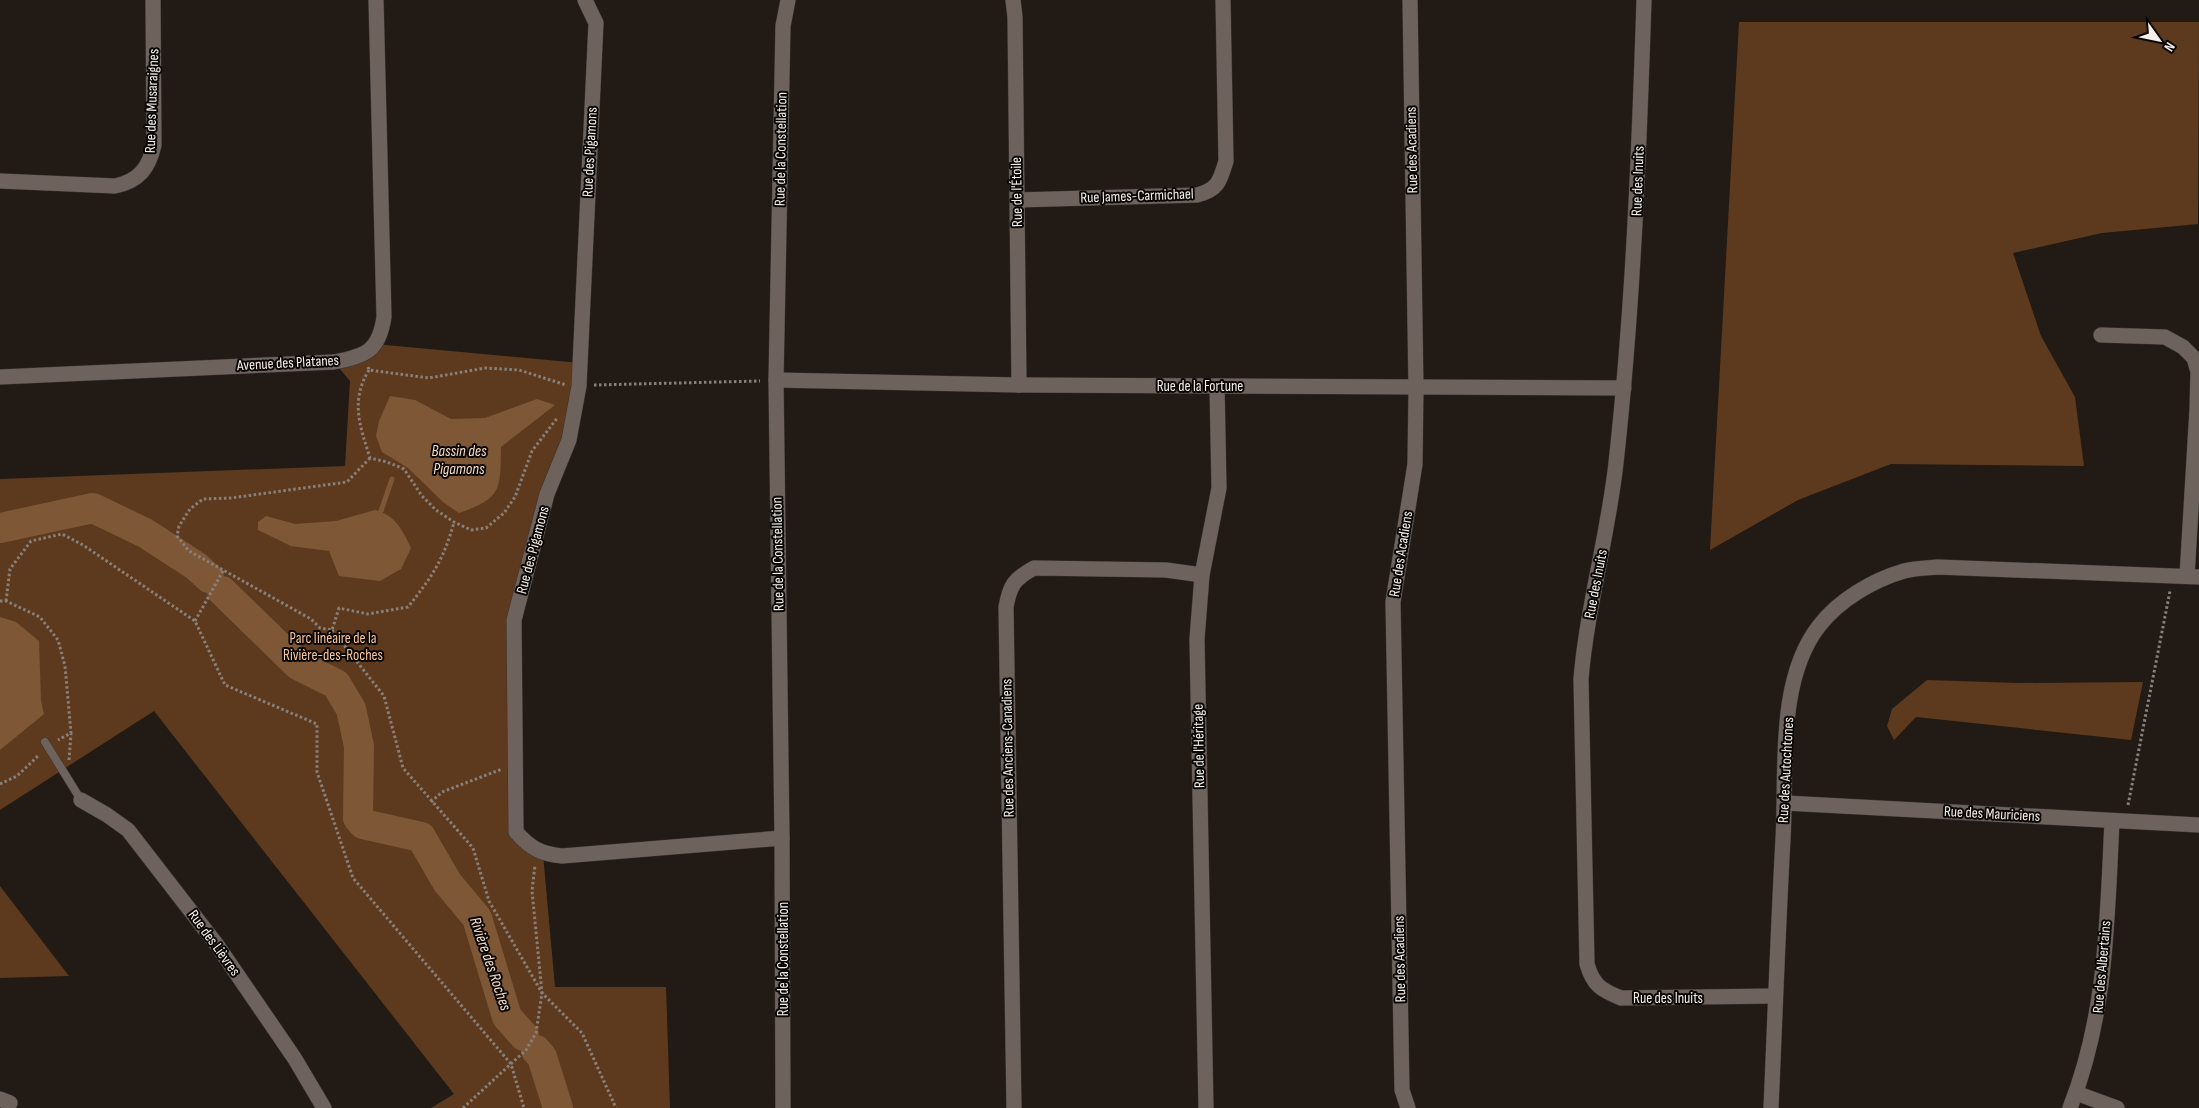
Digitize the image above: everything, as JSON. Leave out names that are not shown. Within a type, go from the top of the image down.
[{"type":"street","name":"Rue des Musaraignes","points":[[0,181],[115,186],[129,183],[140,175],[150,162],[154,145],[153,0]]},
{"type":"street","points":[[366,354],[381,334],[384,317],[376,0]]},
{"type":"street","name":"Rue des Pigamons","points":[[585,0],[596,23],[579,386],[569,440],[547,494],[514,620],[516,832],[526,844],[543,854],[562,856],[782,838]]},
{"type":"street","name":"Rue de la Constellation","points":[[783,1108],[782,838],[776,380],[783,26],[788,0]]},
{"type":"street","name":"Rue de l'Étoile","points":[[1013,0],[1015,17],[1019,385]]},
{"type":"street","name":"Rue James-Carmichael","points":[[1017,200],[1197,195],[1211,192],[1220,180],[1226,161],[1224,0]]},
{"type":"street","name":"Rue des Acadiens","points":[[1408,1108],[1402,1090],[1393,602],[1415,464],[1416,388],[1410,0]]},
{"type":"street","name":"Rue des Inuits","points":[[1644,0],[1638,208],[1624,388],[1614,474],[1584,647],[1581,679],[1587,964],[1592,980],[1605,991],[1621,998],[1774,996]]},
{"type":"street","points":[[2102,335],[2164,337],[2183,347],[2194,358],[2198,372],[2198,409],[2193,577]]},
{"type":"street","name":"Avenue des Platanes","points":[[0,377],[334,362],[366,354]]},
{"type":"street","name":"Rue de la Fortune","points":[[776,380],[1019,385],[1624,388]]},
{"type":"street","name":"Rue de l'Héritage","points":[[1206,1108],[1198,639],[1202,575],[1219,488],[1217,386]]},
{"type":"street","name":"Rue des Autochtones","points":[[1771,1108],[1774,996],[1785,803],[1786,723],[1799,662],[1819,626],[1843,602],[1870,585],[1905,570],[1938,567],[2193,577]]},
{"type":"street","name":"Rue des Anciens-Canadiens","points":[[1014,1108],[1006,607],[1009,590],[1019,577],[1034,568],[1166,570],[1202,575]]},
{"type":"street","name":"Rue des Lièvres","points":[[80,800],[107,815],[128,830],[217,945],[296,1059],[324,1108]]},
{"type":"street","name":"Rue des Mauriciens","points":[[1785,803],[2112,821],[2138,820],[2199,825]]},
{"type":"street","name":"Rue des Albertains","points":[[2070,1108],[2096,1024],[2104,970],[2112,821]]},
{"type":"street","points":[[2076,1093],[2117,1108]]},
{"type":"lane","points":[[46,745],[80,800]]},
{"type":"path","points":[[366,354],[369,370],[360,385],[358,420],[370,458]]},
{"type":"path","points":[[369,370],[429,378],[485,368],[519,370],[559,384],[579,386],[776,380]]},
{"type":"path","points":[[370,458],[404,469],[422,496],[436,510],[454,522],[470,530],[486,528],[504,513],[515,497],[532,451],[552,422],[562,413],[574,411]]},
{"type":"path","points":[[370,458],[347,482],[230,498],[204,499],[190,509],[178,526],[177,536],[189,551],[311,619],[320,628],[332,630],[384,696],[403,768],[473,848],[489,901],[542,993],[582,1032],[616,1108]]},
{"type":"path","points":[[332,630],[339,608],[368,614],[408,607],[432,577],[446,550],[454,522]]},
{"type":"path","points":[[6,601],[10,569],[31,541],[62,534],[83,545],[195,621],[225,685],[317,724],[316,772],[353,878],[511,1064],[524,1108]]},
{"type":"path","points":[[195,621],[224,569]]},
{"type":"path","points":[[2112,821],[2130,804],[2171,589],[2193,577]]},
{"type":"path","points":[[0,601],[6,601],[40,618],[58,640],[64,666],[71,733],[46,745],[17,776],[0,784]]},
{"type":"path","points":[[431,802],[442,792],[514,764]]},
{"type":"path","points":[[463,1108],[526,1050],[536,1033],[542,993],[532,891],[537,850]]},
{"type":"green space","points":[[1739,22],[2199,22],[2198,224],[2102,233],[2013,253],[2041,336],[2075,397],[2084,466],[1891,464],[1798,500],[1710,550]]},
{"type":"green space","name":"Parc linéaire de la Rivière-des-Roches","points":[[375,344],[580,363],[579,386],[514,620],[515,818],[543,854],[555,987],[666,987],[670,1108],[431,1108],[454,1094],[154,711],[0,810],[0,479],[345,466],[350,381],[334,362]]},
{"type":"green space","points":[[1927,680],[2017,683],[2143,682],[2131,740],[1916,717],[1894,740],[1887,726],[1892,709]]},
{"type":"green space","points":[[0,886],[69,976],[0,978]]},
{"type":"water","name":"Bassin des Pigamons","points":[[390,396],[415,400],[451,419],[485,418],[537,399],[555,405],[501,447],[499,482],[491,497],[473,508],[459,513],[443,502],[408,468],[382,452],[376,436],[379,421]]},
{"type":"water","points":[[375,510],[393,519],[411,548],[401,569],[380,581],[339,576],[329,551],[291,546],[258,530],[258,522],[266,516],[295,524],[336,521]]},
{"type":"water","points":[[0,617],[16,622],[39,641],[41,701],[44,714],[0,750]]},
{"type":"waterway","points":[[381,511],[392,479]]},
{"type":"waterway","name":"Rivière des Roches","points":[[0,528],[93,508],[145,533],[196,566],[209,578]]},
{"type":"waterway","name":"Rivière des Roches","points":[[222,591],[298,665],[336,684],[351,709],[359,746],[358,818],[363,824],[421,837],[447,882],[477,918],[507,1017],[524,1036]]},
{"type":"waterway","name":"Rivière des Roches","points":[[536,1050],[542,1057],[558,1108]]}]
